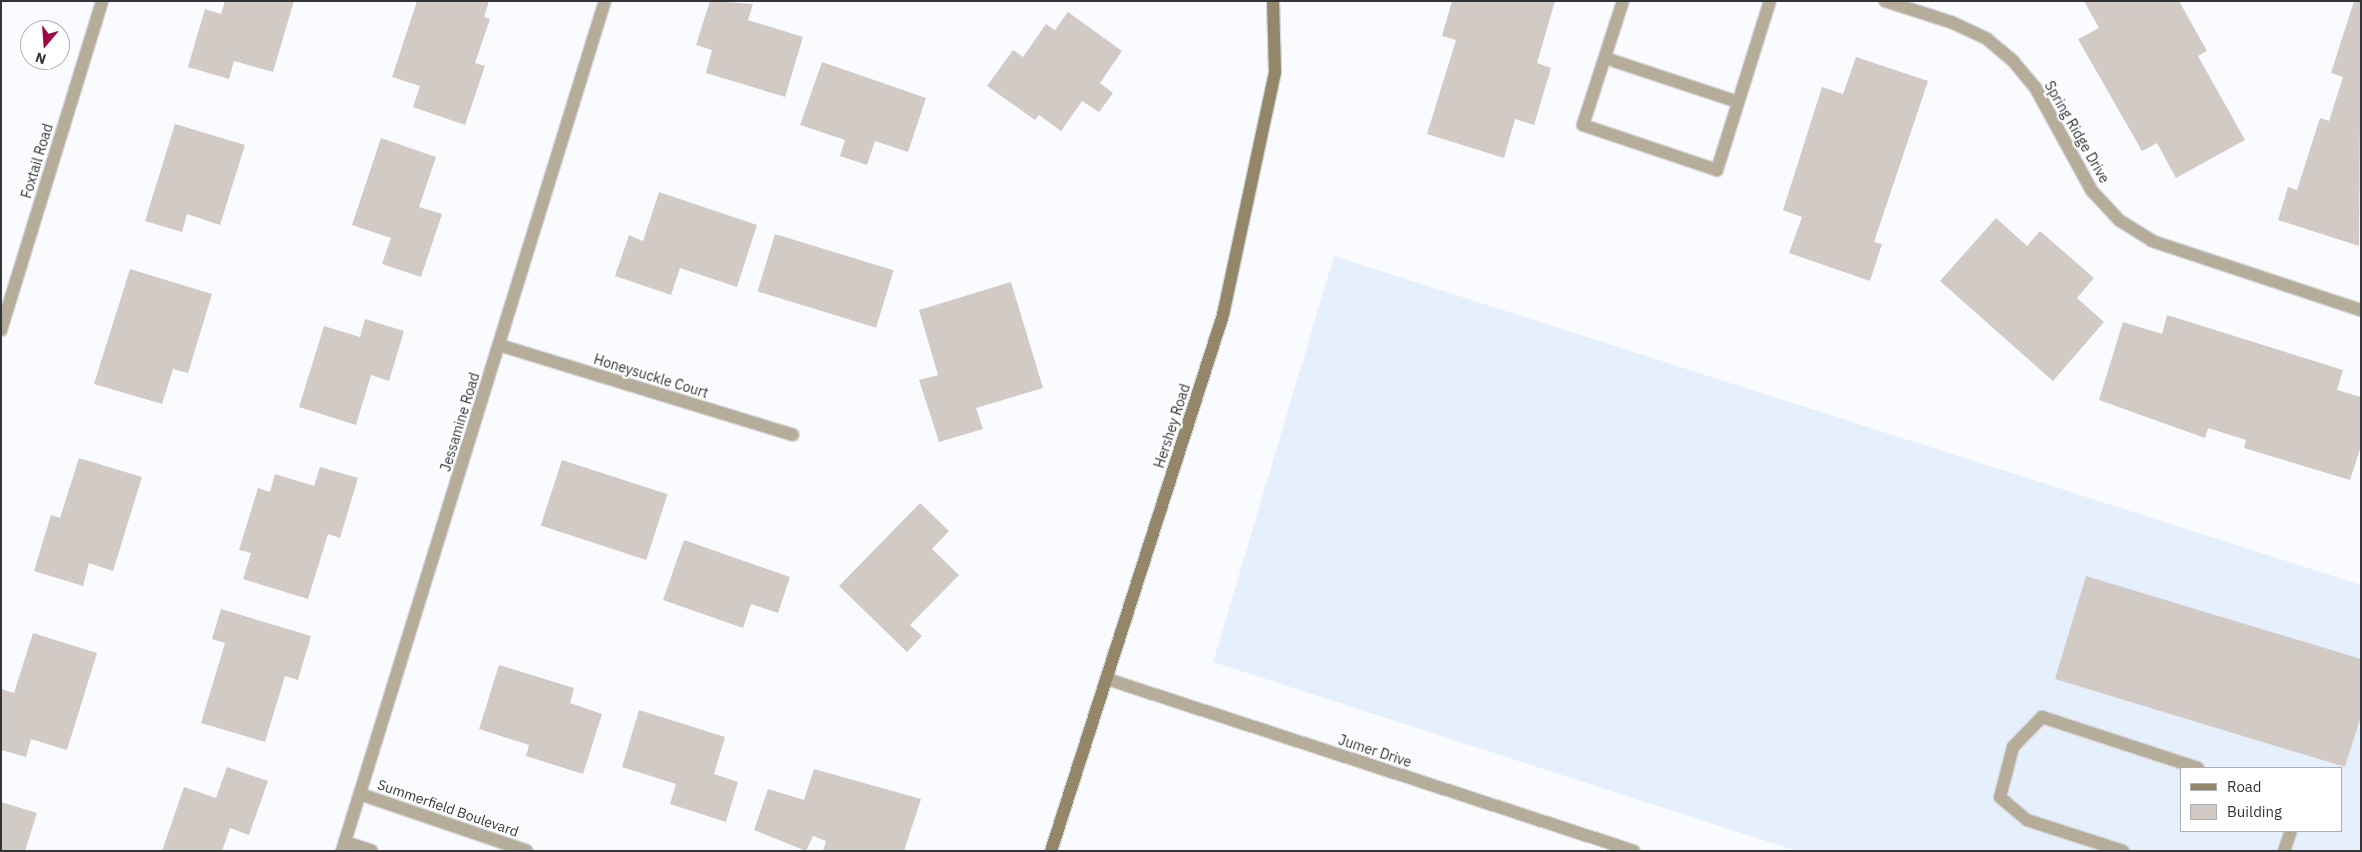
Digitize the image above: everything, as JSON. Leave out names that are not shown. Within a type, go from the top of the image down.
[{"type":"main road","name":"Hershey Road","points":[[1051,851],[1223,315],[1275,72],[1274,1]]},
{"type":"street","name":"Foxtail Road","points":[[1,330],[102,1]]},
{"type":"street","name":"Jessamine Road","points":[[343,846],[605,1]]},
{"type":"street","points":[[1623,1],[1583,125],[1717,170],[1770,1]]},
{"type":"street","name":"Spring Ridge Drive","points":[[1885,1],[1951,22],[1987,39],[2013,61],[2035,87],[2092,191],[2136,230],[2152,241],[2361,310]]},
{"type":"street","points":[[1605,58],[1738,102]]},
{"type":"street","name":"Honeysuckle Court","points":[[499,345],[794,435]]},
{"type":"street","name":"Jumer Drive","points":[[1107,679],[1634,851]]},
{"type":"street","points":[[2123,851],[2027,820],[2000,797],[2013,747],[2042,717],[2195,767]]},
{"type":"street","name":"Summerfield Boulevard","points":[[360,794],[527,851]]},
{"type":"street","points":[[2284,851],[2291,832]]},
{"type":"street","points":[[343,846],[372,851]]},
{"type":"shaded area","points":[[1334,256],[2361,585],[2361,851],[1797,851],[1213,662]]},
{"type":"building","points":[[225,1],[294,1],[273,72],[234,61],[229,79],[188,67],[205,9],[221,14]]},
{"type":"building","points":[[417,1],[489,1],[484,17],[490,19],[475,63],[485,66],[465,125],[413,107],[420,86],[392,77]]},
{"type":"building","points":[[710,1],[753,4],[748,20],[803,37],[785,97],[706,73],[712,50],[696,45]]},
{"type":"building","points":[[1452,1],[1555,1],[1537,63],[1551,68],[1534,125],[1515,119],[1504,158],[1427,134],[1456,40],[1442,36]]},
{"type":"building","points":[[2084,1],[2179,1],[2207,51],[2198,56],[2245,140],[2176,178],[2157,143],[2142,151],[2078,39],[2099,28]]},
{"type":"building","points":[[2354,1],[2361,1],[2359,246],[2278,220],[2288,187],[2297,190],[2320,118],[2329,121],[2343,77],[2331,73]]},
{"type":"building","points":[[1068,12],[1122,51],[1100,83],[1113,93],[1099,112],[1082,101],[1061,131],[1039,115],[1035,120],[987,86],[1013,50],[1023,57],[1046,24],[1055,30]]},
{"type":"building","points":[[1856,57],[1928,81],[1874,242],[1882,244],[1870,281],[1789,253],[1802,217],[1783,210],[1822,87],[1843,94]]},
{"type":"building","points":[[822,62],[926,98],[908,152],[875,141],[867,165],[840,156],[845,140],[800,125]]},
{"type":"building","points":[[175,124],[245,145],[220,225],[187,214],[182,232],[145,221]]},
{"type":"building","points":[[381,138],[436,157],[419,207],[442,214],[421,277],[382,264],[391,238],[352,225]]},
{"type":"building","points":[[659,192],[757,225],[737,287],[680,268],[671,295],[615,276],[629,235],[643,241]]},
{"type":"building","points":[[1996,218],[2027,246],[2040,231],[2094,278],[2077,298],[2104,322],[2053,381],[1940,281]]},
{"type":"building","points":[[775,234],[894,270],[876,328],[757,291]]},
{"type":"building","points":[[130,269],[212,294],[188,373],[173,369],[162,404],[94,384]]},
{"type":"building","points":[[1011,282],[1043,388],[976,408],[983,429],[939,442],[919,380],[938,375],[919,310]]},
{"type":"building","points":[[2167,315],[2343,370],[2337,390],[2361,397],[2361,446],[2350,480],[2244,448],[2246,440],[2208,428],[2205,438],[2099,400],[2123,322],[2162,334]]},
{"type":"building","points":[[365,319],[404,331],[389,381],[371,375],[356,425],[299,407],[324,326],[360,337]]},
{"type":"building","points":[[79,458],[142,477],[113,571],[89,563],[83,586],[34,571],[51,515],[60,518]]},
{"type":"building","points":[[562,460],[668,494],[646,560],[541,526]]},
{"type":"building","points":[[320,467],[358,478],[340,538],[328,534],[308,599],[243,579],[251,553],[239,550],[258,488],[270,492],[275,474],[314,486]]},
{"type":"building","points":[[920,503],[949,531],[932,549],[959,575],[910,625],[922,636],[907,652],[839,586]]},
{"type":"building","points":[[684,540],[790,577],[778,613],[751,604],[743,628],[663,600]]},
{"type":"building","points":[[2086,576],[2361,659],[2361,716],[2345,767],[2055,679]]},
{"type":"building","points":[[221,609],[311,636],[298,680],[285,676],[265,742],[201,723],[225,643],[212,639]]},
{"type":"building","points":[[33,633],[97,653],[67,750],[31,739],[26,757],[1,750],[1,689],[14,693]]},
{"type":"building","points":[[499,665],[574,688],[570,703],[602,714],[583,774],[526,756],[529,745],[479,729]]},
{"type":"building","points":[[639,710],[725,737],[714,774],[738,782],[726,822],[670,804],[676,784],[622,767]]},
{"type":"building","points":[[227,767],[268,781],[249,835],[230,828],[222,851],[162,851],[184,787],[216,798]]},
{"type":"building","points":[[814,769],[921,799],[904,851],[823,851],[826,841],[813,836],[806,851],[754,830],[768,789],[804,800]]},
{"type":"building","points":[[1,802],[37,813],[25,851],[1,851]]}]
